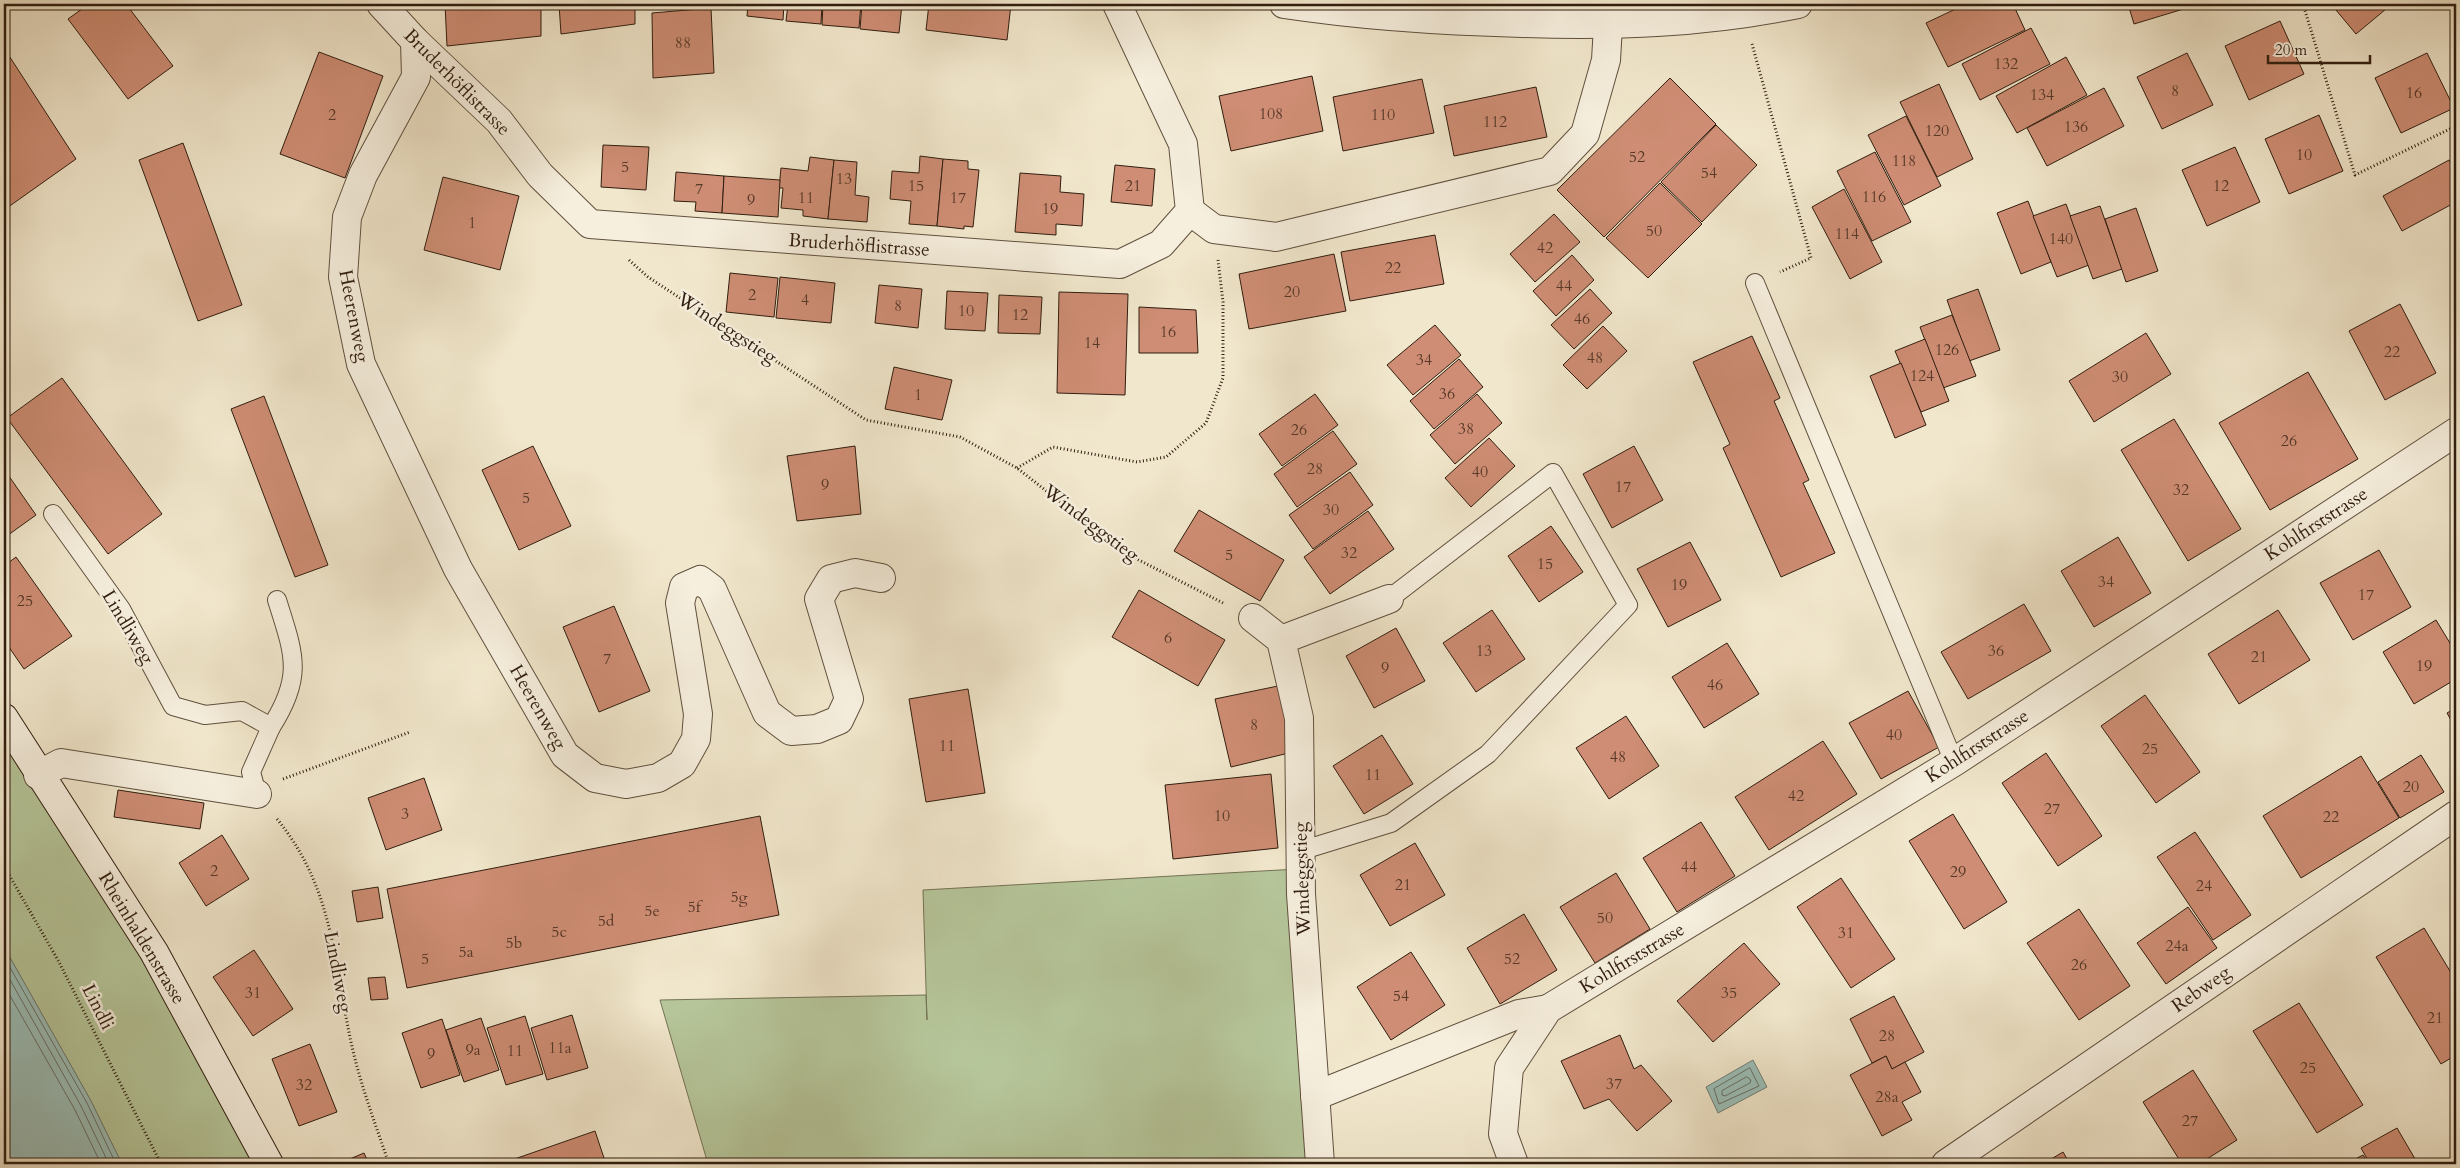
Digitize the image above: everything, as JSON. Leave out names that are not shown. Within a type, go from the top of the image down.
[{"type":"street","name":"Bruderhöflistrasse","points":[[381,4],[415,41],[499,121],[540,175],[590,224],[1120,264],[1161,244],[1190,211]]},
{"type":"street","points":[[1117,4],[1183,144],[1190,211],[1214,229],[1276,237],[1550,171],[1585,134],[1606,60],[1608,26]]},
{"type":"street","points":[[1284,4],[1348,13],[1434,21],[1608,26],[1744,15],[1798,4]]},
{"type":"street","name":"Heerenweg","points":[[415,41],[416,77],[363,175],[347,217],[343,277],[361,364],[458,569],[565,755],[595,778],[626,784],[658,778],[682,764],[696,739],[698,714],[680,603],[684,586],[700,580],[712,589],[767,714],[791,731],[817,729],[839,720],[849,699],[819,599],[831,578],[855,573],[881,578]]},
{"type":"street","name":"Kohlfirststrasse","points":[[1514,1164],[1502,1134],[1509,1068],[1548,1010],[1954,762],[2456,432]]},
{"type":"street","points":[[1253,618],[1281,640],[1390,599]]},
{"type":"street","name":"Windeggstieg","points":[[1281,640],[1299,718],[1300,851],[1320,1164]]},
{"type":"street","name":"Rheinhaldenstrasse","points":[[4,718],[38,775],[154,952],[269,1164]]},
{"type":"street","points":[[38,775],[61,763],[257,794]]},
{"type":"street","name":"Rebweg","points":[[1946,1164],[2456,815]]},
{"type":"street","points":[[1315,1096],[1518,1014],[1548,1010]]},
{"type":"lane","points":[[1755,283],[1954,762]]},
{"type":"lane","points":[[1300,851],[1391,823],[1488,754],[1628,605],[1553,473],[1390,599]]},
{"type":"lane","name":"Lindliweg","points":[[53,514],[121,609],[173,706],[204,715],[242,711],[271,727]]},
{"type":"lane","points":[[257,794],[251,772],[271,727],[288,698],[294,663],[277,600]]},
{"type":"path","points":[[2302,4],[2355,176],[2456,126]]},
{"type":"path","points":[[1744,15],[1811,258],[1755,283]]},
{"type":"path","points":[[1018,468],[1053,447],[1137,462],[1166,456],[1206,423],[1223,378],[1223,302],[1214,229]]},
{"type":"path","name":"Windeggstieg","points":[[626,257],[648,276],[866,420],[960,437],[1018,468],[1127,554],[1253,618]]},
{"type":"path","points":[[257,794],[279,781],[410,732]]},
{"type":"path","name":"Lindliweg","points":[[257,794],[292,836],[313,873],[332,933],[355,1058],[389,1164]]},
{"type":"path","name":"Lindli","points":[[4,866],[59,962],[161,1164]]},
{"type":"green space","points":[[4,718],[268,1164],[122,1164],[91,1101],[4,947]]},
{"type":"green space","points":[[1298,869],[1308,1164],[708,1164],[660,1000],[926,995],[927,1020],[923,890]]},
{"type":"water","points":[[4,947],[91,1101],[122,1164],[4,1164]]},
{"type":"water","points":[[1753,1060],[1767,1087],[1718,1113],[1706,1087]]},
{"type":"building","points":[[89,4],[126,4],[173,66],[128,99],[68,19]]},
{"type":"building","points":[[445,4],[541,4],[541,36],[447,46]]},
{"type":"building","points":[[559,4],[635,4],[635,24],[561,34]]},
{"type":"building","points":[[748,4],[784,4],[783,20],[747,16]]},
{"type":"building","points":[[788,4],[822,4],[821,24],[786,21]]},
{"type":"building","points":[[823,4],[861,4],[859,28],[822,25]]},
{"type":"building","points":[[862,4],[902,4],[899,33],[860,29]]},
{"type":"building","points":[[929,4],[1011,4],[1007,40],[926,30]]},
{"type":"building","points":[[1966,4],[2013,4],[2025,30],[1948,67],[1926,23]]},
{"type":"building","points":[[2128,4],[2200,4],[2134,24]]},
{"type":"building","points":[[2331,4],[2392,4],[2356,34]]},
{"type":"building","points":[[711,8],[714,73],[653,78],[652,13]]},
{"type":"building","points":[[2280,21],[2304,74],[2249,100],[2225,46]]},
{"type":"building","points":[[2031,28],[2050,64],[1980,100],[1962,64]]},
{"type":"building","points":[[4,48],[76,159],[4,210]]},
{"type":"building","points":[[319,52],[383,76],[345,178],[280,154]]},
{"type":"building","points":[[2187,53],[2213,105],[2162,129],[2137,77]]},
{"type":"building","points":[[2427,53],[2454,108],[2401,133],[2375,78]]},
{"type":"building","points":[[2066,57],[2087,95],[2017,133],[1996,96]]},
{"type":"building","points":[[1312,76],[1323,131],[1231,151],[1219,96]]},
{"type":"building","points":[[1670,78],[1716,124],[1604,237],[1557,190]]},
{"type":"building","points":[[1422,79],[1434,133],[1343,151],[1333,97]]},
{"type":"building","points":[[1939,84],[1973,159],[1937,177],[1900,102]]},
{"type":"building","points":[[1536,87],[1547,137],[1454,156],[1444,106]]},
{"type":"building","points":[[2104,88],[2124,126],[2047,166],[2027,128]]},
{"type":"building","points":[[2319,115],[2343,171],[2289,194],[2265,139]]},
{"type":"building","points":[[1906,116],[1941,186],[1904,205],[1868,135]]},
{"type":"building","points":[[1716,125],[1757,165],[1702,222],[1661,182]]},
{"type":"building","points":[[183,143],[242,305],[198,321],[139,160]]},
{"type":"building","points":[[603,145],[649,147],[646,190],[601,187]]},
{"type":"building","points":[[2235,147],[2260,202],[2207,226],[2182,170]]},
{"type":"building","points":[[1875,152],[1911,222],[1872,241],[1837,171]]},
{"type":"building","points":[[920,156],[943,159],[937,226],[909,224],[911,201],[890,199],[892,171],[919,173]]},
{"type":"building","points":[[810,157],[834,160],[828,219],[803,216],[803,210],[781,208],[783,188],[779,188],[781,168],[808,171]]},
{"type":"building","points":[[943,159],[968,161],[968,169],[979,170],[973,227],[964,226],[964,229],[937,226]]},
{"type":"building","points":[[834,160],[857,162],[855,195],[869,197],[867,222],[828,219]]},
{"type":"building","points":[[2449,160],[2456,174],[2456,202],[2402,231],[2383,196]]},
{"type":"building","points":[[1115,165],[1155,169],[1152,206],[1111,202]]},
{"type":"building","points":[[676,172],[724,176],[722,213],[695,211],[696,202],[674,201]]},
{"type":"building","points":[[1020,173],[1061,176],[1060,192],[1084,194],[1082,226],[1056,224],[1056,235],[1015,232]]},
{"type":"building","points":[[724,176],[780,180],[778,217],[722,213]]},
{"type":"building","points":[[443,177],[519,196],[500,270],[424,250]]},
{"type":"building","points":[[1660,183],[1702,224],[1648,278],[1606,238]]},
{"type":"building","points":[[1844,189],[1882,262],[1850,279],[1812,207]]},
{"type":"building","points":[[2028,201],[2051,262],[2021,274],[1997,213]]},
{"type":"building","points":[[2066,204],[2089,265],[2057,277],[2033,216]]},
{"type":"building","points":[[2100,206],[2122,269],[2093,279],[2070,216]]},
{"type":"building","points":[[2136,208],[2158,271],[2126,282],[2105,219]]},
{"type":"building","points":[[1554,214],[1580,242],[1535,282],[1510,254]]},
{"type":"building","points":[[1435,235],[1444,284],[1350,301],[1341,252]]},
{"type":"building","points":[[1334,254],[1346,311],[1249,329],[1239,274]]},
{"type":"building","points":[[1572,255],[1594,280],[1556,316],[1533,291]]},
{"type":"building","points":[[730,273],[778,278],[774,317],[726,312]]},
{"type":"building","points":[[780,277],[835,283],[831,323],[776,318]]},
{"type":"building","points":[[879,285],[922,289],[918,328],[875,323]]},
{"type":"building","points":[[1590,289],[1612,313],[1574,349],[1551,325]]},
{"type":"building","points":[[1978,289],[2000,350],[1969,361],[1947,300]]},
{"type":"building","points":[[947,291],[988,293],[985,331],[945,329]]},
{"type":"building","points":[[1059,292],[1128,294],[1125,395],[1057,393]]},
{"type":"building","points":[[999,295],[1042,297],[1040,334],[998,333]]},
{"type":"building","points":[[2400,304],[2436,373],[2385,400],[2349,331]]},
{"type":"building","points":[[1139,307],[1196,310],[1198,353],[1139,353]]},
{"type":"building","points":[[1952,315],[1976,376],[1943,388],[1920,327]]},
{"type":"building","points":[[1435,325],[1461,355],[1413,395],[1387,365]]},
{"type":"building","points":[[1603,326],[1627,351],[1587,389],[1563,365]]},
{"type":"building","points":[[2146,333],[2171,374],[2094,422],[2069,381]]},
{"type":"building","points":[[1752,336],[1780,398],[1774,401],[1809,480],[1803,483],[1835,553],[1781,577],[1723,448],[1730,444],[1693,362]]},
{"type":"building","points":[[1925,339],[1949,401],[1921,412],[1895,351]]},
{"type":"building","points":[[1459,359],[1483,387],[1434,429],[1410,401]]},
{"type":"building","points":[[1901,363],[1926,425],[1895,438],[1870,376]]},
{"type":"building","points":[[894,367],[952,380],[942,420],[885,409]]},
{"type":"building","points":[[2308,372],[2358,459],[2270,510],[2219,423]]},
{"type":"building","points":[[62,378],[162,514],[108,554],[7,418]]},
{"type":"building","points":[[1315,394],[1338,425],[1282,466],[1259,434]]},
{"type":"building","points":[[1477,394],[1502,423],[1455,464],[1430,435]]},
{"type":"building","points":[[264,396],[328,565],[295,577],[231,409]]},
{"type":"building","points":[[2174,419],[2241,529],[2188,561],[2121,450]]},
{"type":"building","points":[[1333,431],[1357,464],[1297,507],[1274,474]]},
{"type":"building","points":[[1489,438],[1515,466],[1471,507],[1445,478]]},
{"type":"building","points":[[533,446],[571,526],[519,550],[482,470]]},
{"type":"building","points":[[855,446],[861,514],[797,521],[787,456]]},
{"type":"building","points":[[1634,446],[1663,500],[1612,528],[1583,474]]},
{"type":"building","points":[[4,469],[36,515],[4,538]]},
{"type":"building","points":[[1350,472],[1373,505],[1313,549],[1289,515]]},
{"type":"building","points":[[1199,510],[1284,560],[1260,601],[1174,551]]},
{"type":"building","points":[[1368,511],[1394,549],[1330,594],[1304,557]]},
{"type":"building","points":[[1551,526],[1583,572],[1539,602],[1508,556]]},
{"type":"building","points":[[2118,537],[2151,593],[2094,627],[2061,571]]},
{"type":"building","points":[[1690,542],[1721,600],[1668,627],[1637,569]]},
{"type":"building","points":[[2379,550],[2411,607],[2353,640],[2320,583]]},
{"type":"building","points":[[16,557],[72,636],[24,669],[4,640],[4,566]]},
{"type":"building","points":[[1139,590],[1225,640],[1198,686],[1112,637]]},
{"type":"building","points":[[2024,604],[2051,651],[1968,699],[1941,652]]},
{"type":"building","points":[[614,606],[650,691],[599,712],[563,627]]},
{"type":"building","points":[[1492,610],[1525,659],[1476,692],[1443,643]]},
{"type":"building","points":[[2278,610],[2310,660],[2239,704],[2208,654]]},
{"type":"building","points":[[2436,620],[2456,653],[2456,679],[2414,704],[2383,652]]},
{"type":"building","points":[[1396,628],[1425,681],[1374,708],[1346,656]]},
{"type":"building","points":[[1727,643],[1759,694],[1704,728],[1672,677]]},
{"type":"building","points":[[1278,686],[1293,752],[1231,767],[1215,699]]},
{"type":"building","points":[[968,689],[985,793],[926,802],[909,699]]},
{"type":"building","points":[[1908,691],[1939,747],[1881,779],[1849,723]]},
{"type":"building","points":[[2145,695],[2200,772],[2156,803],[2101,726]]},
{"type":"building","points":[[2456,708],[2456,729],[2447,713]]},
{"type":"building","points":[[1626,716],[1659,766],[1609,799],[1576,748]]},
{"type":"building","points":[[1382,735],[1413,784],[1364,814],[1333,766]]},
{"type":"building","points":[[1823,741],[1857,794],[1769,850],[1735,797]]},
{"type":"building","points":[[2046,753],[2102,836],[2058,866],[2002,783]]},
{"type":"building","points":[[2421,755],[2444,792],[2400,818],[2378,782]]},
{"type":"building","points":[[2361,756],[2399,818],[2301,878],[2263,816]]},
{"type":"building","points":[[1271,774],[1278,848],[1173,859],[1165,785]]},
{"type":"building","points":[[424,778],[442,830],[386,850],[368,798]]},
{"type":"building","points":[[118,790],[204,803],[200,829],[114,817]]},
{"type":"building","points":[[1953,814],[2007,902],[1964,929],[1909,841]]},
{"type":"building","points":[[760,816],[779,915],[407,988],[387,889]]},
{"type":"building","points":[[1701,822],[1735,876],[1677,912],[1643,858]]},
{"type":"building","points":[[2195,832],[2251,915],[2213,940],[2157,857]]},
{"type":"building","points":[[222,835],[249,879],[206,906],[179,863]]},
{"type":"building","points":[[1415,843],[1445,895],[1390,926],[1360,875]]},
{"type":"building","points":[[1616,873],[1650,929],[1595,963],[1560,907]]},
{"type":"building","points":[[1841,878],[1895,959],[1851,988],[1797,907]]},
{"type":"building","points":[[378,887],[383,918],[357,922],[352,891]]},
{"type":"building","points":[[2188,907],[2217,948],[2166,984],[2137,943]]},
{"type":"building","points":[[2079,909],[2130,986],[2079,1020],[2027,943]]},
{"type":"building","points":[[1524,914],[1557,970],[1500,1004],[1467,948]]},
{"type":"building","points":[[2424,928],[2456,981],[2456,1055],[2441,1064],[2376,957]]},
{"type":"building","points":[[1744,943],[1780,984],[1713,1042],[1677,1001]]},
{"type":"building","points":[[254,950],[293,1009],[253,1036],[213,977]]},
{"type":"building","points":[[1411,952],[1445,1005],[1391,1040],[1357,987]]},
{"type":"building","points":[[385,977],[388,999],[371,1000],[368,978]]},
{"type":"building","points":[[1894,996],[1924,1052],[1892,1069],[1886,1056],[1872,1063],[1850,1019]]},
{"type":"building","points":[[2299,1003],[2363,1105],[2317,1133],[2253,1031]]},
{"type":"building","points":[[572,1015],[588,1068],[547,1080],[531,1028]]},
{"type":"building","points":[[525,1016],[543,1074],[506,1085],[487,1028]]},
{"type":"building","points":[[481,1018],[499,1070],[464,1082],[446,1030]]},
{"type":"building","points":[[442,1019],[460,1075],[421,1088],[402,1033]]},
{"type":"building","points":[[1620,1035],[1634,1069],[1641,1065],[1672,1101],[1637,1131],[1609,1099],[1584,1109],[1561,1061]]},
{"type":"building","points":[[310,1044],[337,1112],[299,1126],[272,1059]]},
{"type":"building","points":[[1886,1056],[1892,1069],[1905,1062],[1921,1092],[1902,1102],[1912,1120],[1882,1136],[1850,1075]]},
{"type":"building","points":[[2193,1070],[2237,1140],[2199,1164],[2182,1164],[2143,1102]]},
{"type":"building","points":[[2397,1128],[2418,1164],[2370,1164],[2361,1148]]},
{"type":"building","points":[[595,1131],[606,1164],[507,1164],[506,1162]]},
{"type":"building","points":[[2063,1152],[2070,1164],[2043,1164]]},
{"type":"building","points":[[364,1153],[369,1164],[338,1164]]},
{"type":"building","points":[[2363,1155],[2369,1164],[2346,1164]]}]
